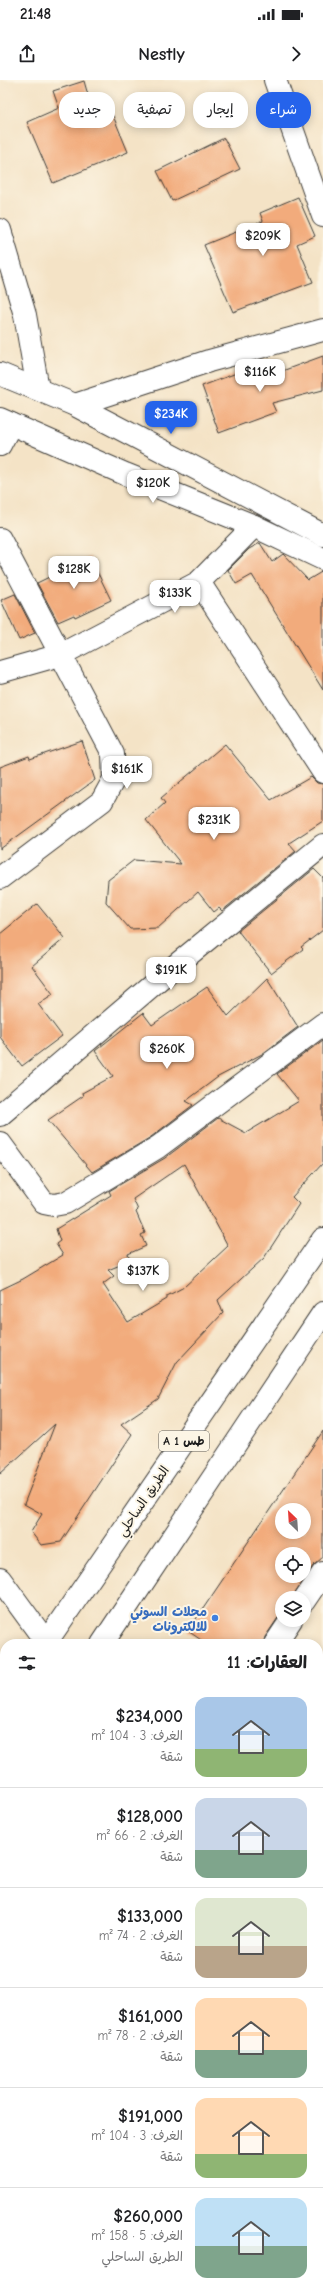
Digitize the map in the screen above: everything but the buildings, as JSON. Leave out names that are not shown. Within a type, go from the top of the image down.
[{"type":"main road","points":[[274,80],[323,216]]},
{"type":"main road","points":[[0,230],[25,315],[38,389]]},
{"type":"main road","points":[[75,405],[209,361],[323,330]]},
{"type":"main road","points":[[0,374],[75,405],[323,535]]},
{"type":"main road","points":[[0,445],[5,421],[125,474],[254,526],[323,559]]},
{"type":"main road","points":[[0,672],[60,655],[199,582],[254,526]]},
{"type":"main road","points":[[0,539],[113,754],[114,778],[102,801],[0,878]]},
{"type":"main road","points":[[199,582],[323,772]]},
{"type":"main road","points":[[0,1115],[170,970],[323,845]]},
{"type":"main road","points":[[0,1143],[44,1203],[54,1205],[65,1203],[158,1147],[323,1024]]},
{"type":"main road","name":"الطريق الساحلي","points":[[48,1639],[323,1239]]},
{"type":"main road","name":"A 1 طس","points":[[105,1639],[323,1313]]},
{"type":"main road","points":[[311,1592],[322,1577]]},
{"type":"main road","points":[[0,1578],[42,1639]]},
{"type":"main road","points":[[278,1639],[286,1627]]},
{"type":"place","name":"محلات السوني للالكترونات","points":[[215,1618]]}]
